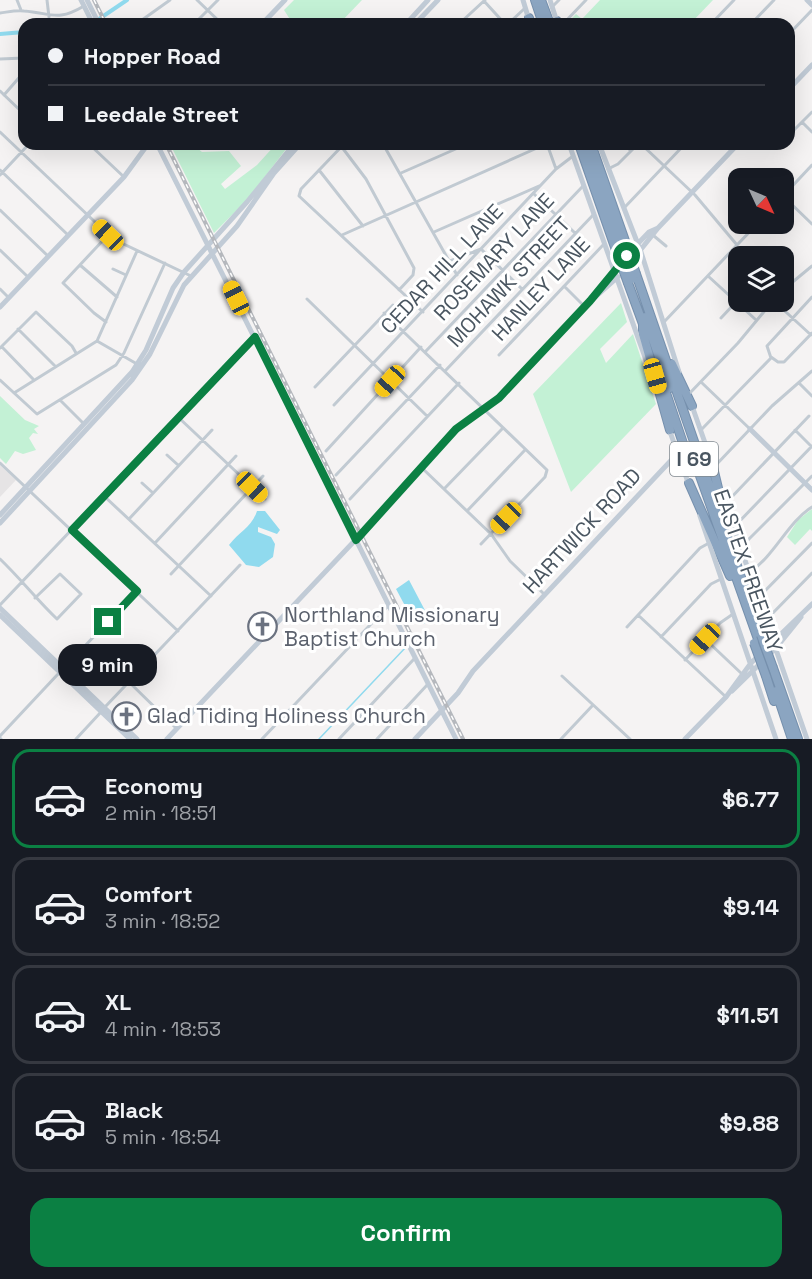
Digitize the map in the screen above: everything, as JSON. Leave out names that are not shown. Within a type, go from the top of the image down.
[{"type":"highway","points":[[530,0],[536,18]]},
{"type":"highway","points":[[535,0],[541,18]]},
{"type":"highway","points":[[541,0],[554,18]]},
{"type":"highway","name":"EASTEX FREEWAY","points":[[581,150],[621,245],[628,283],[647,306],[744,586],[787,739]]},
{"type":"highway","name":"I 69","points":[[586,150],[621,245]]},
{"type":"highway","name":"EASTEX FREEWAY","points":[[593,150],[621,245],[628,283],[730,576],[758,639]]},
{"type":"highway","name":"I 69","points":[[628,283],[758,639]]},
{"type":"highway","points":[[647,306],[692,406]]},
{"type":"highway","points":[[643,324],[643,334],[670,430]]},
{"type":"highway","points":[[710,455],[744,586]]},
{"type":"highway","points":[[689,483],[730,576]]},
{"type":"highway","name":"EASTEX FREEWAY","points":[[769,672],[798,739]]},
{"type":"highway","name":"I 69","points":[[769,672],[792,739]]},
{"type":"main road","points":[[81,0],[88,6]]},
{"type":"main road","points":[[268,18],[285,0]]},
{"type":"main road","points":[[413,16],[428,0]]},
{"type":"main road","points":[[422,18],[438,0]]},
{"type":"main road","points":[[523,0],[529,18]]},
{"type":"main road","points":[[550,0],[555,18]]},
{"type":"main road","points":[[807,0],[812,5]]},
{"type":"main road","points":[[795,83],[812,65]]},
{"type":"main road","points":[[0,307],[124,177],[144,150]]},
{"type":"main road","points":[[160,150],[456,739]]},
{"type":"main road","points":[[139,365],[168,298],[184,272],[289,150]]},
{"type":"main road","points":[[0,515],[52,464],[122,387],[139,365],[191,276],[237,226],[274,173],[295,150]]},
{"type":"main road","points":[[572,150],[615,270],[618,277],[628,283]]},
{"type":"main road","points":[[601,150],[641,252],[662,324],[710,455],[733,528],[772,633],[807,739]]},
{"type":"main road","points":[[167,739],[356,540],[461,424],[484,410],[585,307],[637,244],[651,235],[732,150]]},
{"type":"main road","points":[[230,220],[237,226]]},
{"type":"main road","points":[[634,234],[651,235]]},
{"type":"main road","points":[[611,259],[617,259],[623,255],[634,243],[634,234]]},
{"type":"main road","points":[[590,301],[618,277],[641,252],[651,235]]},
{"type":"main road","points":[[646,267],[638,266],[623,279],[628,283],[670,430],[752,663],[776,739]]},
{"type":"main road","points":[[606,289],[628,283]]},
{"type":"main road","points":[[750,429],[812,490]]},
{"type":"main road","name":"HARTWICK ROAD","points":[[415,739],[473,671],[678,453]]},
{"type":"main road","points":[[0,523],[28,489]]},
{"type":"main road","points":[[685,739],[776,648],[812,604]]},
{"type":"main road","points":[[0,607],[29,640]]},
{"type":"main road","points":[[0,615],[125,731],[137,739]]},
{"type":"main road","points":[[768,622],[785,629]]},
{"type":"main road","points":[[727,695],[752,663],[785,629],[792,626]]},
{"type":"main road","points":[[745,646],[751,652],[756,651],[772,633]]},
{"type":"main road","points":[[756,678],[773,658],[783,665]]},
{"type":"main road","points":[[742,674],[744,681]]},
{"type":"main road","points":[[744,681],[752,681],[759,686]]},
{"type":"main road","points":[[125,731],[130,739]]},
{"type":"street","points":[[17,0],[21,10]]},
{"type":"street","points":[[47,0],[49,17]]},
{"type":"street","points":[[145,18],[170,0]]},
{"type":"street","points":[[197,0],[216,18]]},
{"type":"street","points":[[200,18],[218,0]]},
{"type":"street","points":[[465,18],[484,0],[500,18]]},
{"type":"street","points":[[552,7],[559,0]]},
{"type":"street","points":[[563,18],[586,0]]},
{"type":"street","points":[[717,18],[734,0]]},
{"type":"street","points":[[757,18],[774,0]]},
{"type":"street","points":[[0,13],[21,10],[49,17],[64,16],[88,6]]},
{"type":"street","points":[[514,18],[526,8]]},
{"type":"street","points":[[795,28],[812,10]]},
{"type":"street","points":[[0,59],[18,58]]},
{"type":"street","points":[[4,95],[18,79]]},
{"type":"street","points":[[0,91],[18,108]]},
{"type":"street","points":[[795,129],[812,112]]},
{"type":"street","points":[[802,122],[812,132]]},
{"type":"street","points":[[0,132],[18,149]]},
{"type":"street","points":[[96,150],[124,177]]},
{"type":"street","points":[[337,150],[299,194],[423,312]]},
{"type":"street","points":[[346,150],[366,179],[415,269],[399,290]]},
{"type":"street","points":[[388,150],[457,275]]},
{"type":"street","points":[[401,173],[453,150]]},
{"type":"street","points":[[342,236],[534,150]]},
{"type":"street","points":[[549,150],[556,169]]},
{"type":"street","points":[[647,150],[692,192],[737,245]]},
{"type":"street","points":[[624,208],[679,150]]},
{"type":"street","points":[[608,169],[618,164],[631,151]]},
{"type":"street","points":[[68,235],[1,173],[21,152],[108,235],[191,276]]},
{"type":"street","name":"CEDAR HILL LANE","points":[[334,405],[556,169],[574,156]]},
{"type":"street","points":[[794,184],[812,165]]},
{"type":"street","points":[[319,170],[363,226]]},
{"type":"street","name":"ROSEMARY LANE","points":[[426,351],[585,185]]},
{"type":"street","points":[[434,232],[541,186]]},
{"type":"street","points":[[534,194],[575,233]]},
{"type":"street","points":[[794,207],[812,224]]},
{"type":"street","points":[[0,210],[48,256]]},
{"type":"street","name":"MOHAWK STREET","points":[[446,370],[594,214]]},
{"type":"street","points":[[662,324],[747,234]]},
{"type":"street","points":[[106,322],[63,283],[108,235]]},
{"type":"street","points":[[651,235],[666,246]]},
{"type":"street","name":"HANLEY LANE","points":[[499,355],[605,243]]},
{"type":"street","points":[[450,261],[481,249],[522,289]]},
{"type":"street","points":[[0,250],[28,277]]},
{"type":"street","points":[[14,393],[33,379],[98,341],[137,251]]},
{"type":"street","points":[[0,380],[37,414],[108,372],[123,356],[165,263]]},
{"type":"street","points":[[80,265],[108,292],[117,297]]},
{"type":"street","points":[[794,281],[812,266]]},
{"type":"street","points":[[113,269],[126,275]]},
{"type":"street","points":[[708,276],[728,295]]},
{"type":"street","points":[[564,286],[585,307]]},
{"type":"street","points":[[0,289],[9,298]]},
{"type":"street","points":[[785,312],[792,318],[811,335],[784,362],[778,362],[771,356],[767,346],[792,318],[812,297]]},
{"type":"street","points":[[307,299],[427,416]]},
{"type":"street","points":[[315,387],[393,305]]},
{"type":"street","points":[[721,318],[728,311]]},
{"type":"street","points":[[33,379],[1,347],[36,312],[72,346],[76,353]]},
{"type":"street","points":[[747,312],[755,320]]},
{"type":"street","points":[[688,395],[763,312]]},
{"type":"street","points":[[384,313],[446,370],[502,429],[540,464],[547,475],[481,544]]},
{"type":"street","points":[[18,329],[55,366]]},
{"type":"street","points":[[0,607],[255,337]]},
{"type":"street","points":[[98,341],[139,365]]},
{"type":"street","points":[[326,451],[421,347]]},
{"type":"street","points":[[701,431],[771,356]]},
{"type":"street","name":"MOHAWK STREET","points":[[336,475],[440,365]]},
{"type":"street","points":[[713,467],[812,371]]},
{"type":"street","points":[[701,382],[750,429]]},
{"type":"street","points":[[350,499],[459,383]]},
{"type":"street","points":[[800,383],[812,396]]},
{"type":"street","points":[[60,400],[86,426]]},
{"type":"street","points":[[726,503],[809,416]]},
{"type":"street","points":[[178,417],[265,499]]},
{"type":"street","points":[[444,489],[502,429]]},
{"type":"street","points":[[129,519],[212,430]]},
{"type":"street","points":[[733,528],[812,446],[795,430]]},
{"type":"street","points":[[467,512],[525,450]]},
{"type":"street","points":[[167,455],[178,465]]},
{"type":"street","points":[[155,543],[237,456]]},
{"type":"street","points":[[0,463],[178,631]]},
{"type":"street","points":[[420,467],[491,534],[510,561],[544,594]]},
{"type":"street","points":[[171,574],[263,476]]},
{"type":"street","points":[[740,547],[746,544],[812,476]]},
{"type":"street","points":[[142,483],[153,493]]},
{"type":"street","points":[[104,496],[211,596]]},
{"type":"street","points":[[750,572],[788,534],[797,519],[812,507]]},
{"type":"street","points":[[627,627],[700,548],[709,543]]},
{"type":"street","points":[[759,597],[812,543]]},
{"type":"street","points":[[0,559],[23,581],[35,598],[57,619],[81,594],[60,574],[35,598]]},
{"type":"street","points":[[76,739],[240,565]]},
{"type":"street","points":[[768,622],[812,573]]},
{"type":"street","points":[[661,637],[711,584],[721,579]]},
{"type":"street","points":[[0,738],[137,591]]},
{"type":"street","points":[[262,739],[389,605]]},
{"type":"street","points":[[686,660],[724,620],[733,614]]},
{"type":"street","points":[[638,615],[727,695]]},
{"type":"street","points":[[705,639],[742,674]]},
{"type":"street","points":[[339,739],[415,657]]},
{"type":"street","points":[[562,676],[630,739]]},
{"type":"street","points":[[129,682],[177,729]]},
{"type":"street","points":[[377,739],[428,684]]},
{"type":"street","points":[[561,739],[593,705]]},
{"type":"shaded area","points":[[0,465],[16,480],[0,497]]},
{"type":"green space","points":[[294,0],[362,0],[345,18],[289,18],[284,10]]},
{"type":"green space","points":[[600,0],[713,0],[696,18],[583,18]]},
{"type":"green space","points":[[173,150],[229,151],[241,166],[221,184],[225,189],[257,165],[271,150],[285,150],[246,201],[214,233]]},
{"type":"green space","points":[[621,303],[627,322],[600,349],[606,363],[633,334],[656,404],[571,492],[533,394]]},
{"type":"green space","points":[[0,396],[25,420],[39,426],[34,429],[38,434],[33,433],[29,438],[36,450],[23,454],[15,451],[6,464],[0,458]]},
{"type":"green space","points":[[812,509],[812,531],[810,529],[795,545],[787,537],[798,520]]},
{"type":"water","points":[[257,511],[265,511],[280,530],[277,534],[258,527],[258,532],[271,537],[275,544],[273,557],[259,567],[246,565],[229,545],[249,525]]},
{"type":"water","points":[[409,580],[429,618],[424,624],[410,615],[396,589]]},
{"type":"waterway","points":[[100,18],[127,0]]},
{"type":"waterway","points":[[0,34],[18,32]]},
{"type":"waterway","points":[[319,739],[406,647]]},
{"type":"railway","points":[[94,0],[103,18]]},
{"type":"railway","points":[[169,150],[463,739]]},
{"type":"place","name":"Northland Missionary Baptist Church","points":[[263,627]]},
{"type":"place","name":"Glad Tiding Holiness Church","points":[[126,716]]},
{"type":"route","points":[[108,622],[137,591],[72,530],[255,337],[356,540],[456,429],[499,398],[590,301],[627,256]]}]
